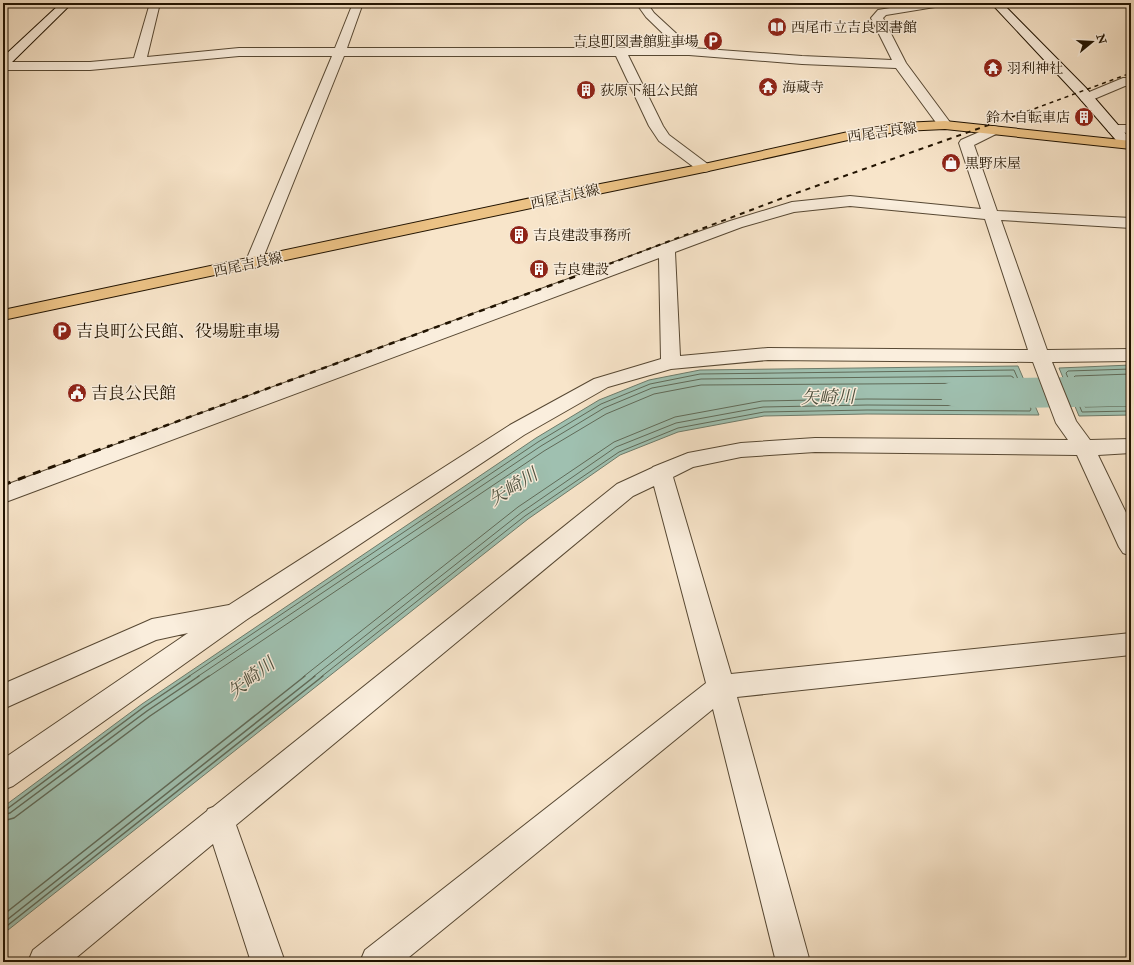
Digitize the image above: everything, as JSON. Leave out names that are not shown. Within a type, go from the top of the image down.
[{"type":"main road","name":"西尾吉良線","points":[[3,315],[564,196],[704,168],[848,136],[902,127],[945,125],[1130,146]]},
{"type":"street","points":[[3,65],[67,3]]},
{"type":"street","points":[[140,60],[155,3]]},
{"type":"street","points":[[253,263],[358,3]]},
{"type":"street","points":[[641,3],[650,15],[689,50]]},
{"type":"street","points":[[941,3],[882,12],[877,18],[900,64],[945,125]]},
{"type":"street","points":[[996,3],[1087,98],[1130,146]]},
{"type":"street","points":[[3,65],[90,66],[140,60],[239,52],[620,52],[689,50],[802,60],[900,64]]},
{"type":"street","points":[[620,52],[656,126],[664,138],[704,168]]},
{"type":"street","points":[[1087,98],[1122,82],[1131,82]]},
{"type":"street","points":[[1114,129],[1131,129]]},
{"type":"street","points":[[993,130],[966,143],[1043,363],[1066,423],[1084,448],[1131,547]]},
{"type":"street","points":[[3,495],[666,249],[776,211],[808,205],[850,201],[992,215],[1131,223]]},
{"type":"street","points":[[666,249],[670,363]]},
{"type":"street","points":[[3,776],[237,613],[517,430],[602,383],[670,363],[768,354],[1043,363],[1131,355]]},
{"type":"street","points":[[45,962],[625,490],[661,472],[688,461],[711,455],[742,450],[814,445],[1084,448],[1131,446]]},
{"type":"street","points":[[661,472],[721,687],[793,962]]},
{"type":"street","points":[[3,697],[152,630],[237,613]]},
{"type":"street","points":[[377,962],[721,687],[1131,644]]},
{"type":"street","points":[[219,819],[268,962]]},
{"type":"water","points":[[1131,365],[1131,415],[1079,416],[1059,368]]},
{"type":"water","points":[[1018,366],[1039,415],[867,414],[764,416],[678,432],[620,455],[528,519],[3,934],[3,807],[142,704],[536,438],[599,400],[649,380],[700,370]]},
{"type":"waterway","name":"矢崎川","points":[[961,394],[1131,391]]},
{"type":"railway","points":[[1012,117],[1131,73]]},
{"type":"railway","points":[[609,264],[788,196],[1014,116]]},
{"type":"railway","points":[[107,447],[612,263]]},
{"type":"railway","points":[[3,485],[109,446]]},
{"type":"place","name":"西尾市立吉良図書館","points":[[777,27]]},
{"type":"place","name":"吉良町図書館駐車場","points":[[713,41]]},
{"type":"place","name":"羽利神社","points":[[993,68]]},
{"type":"place","name":"海蔵寺","points":[[768,87]]},
{"type":"place","name":"荻原下組公民館","points":[[586,90]]},
{"type":"place","name":"鈴木自転車店","points":[[1084,117]]},
{"type":"place","name":"黒野床屋","points":[[951,163]]},
{"type":"place","name":"吉良建設事務所","points":[[519,235]]},
{"type":"place","name":"吉良建設","points":[[539,269]]},
{"type":"place","name":"吉良町公民館、役場駐車場","points":[[62,331]]},
{"type":"place","name":"吉良公民館","points":[[77,393]]}]
